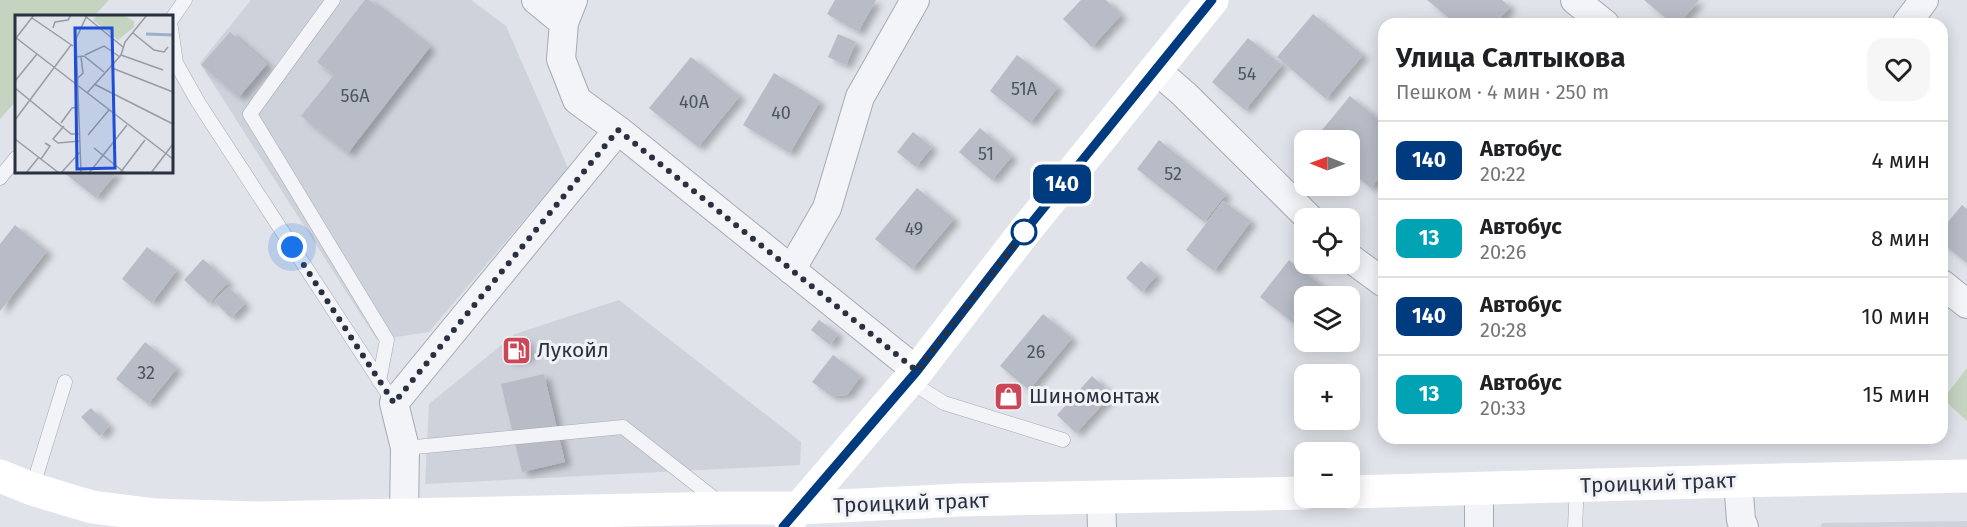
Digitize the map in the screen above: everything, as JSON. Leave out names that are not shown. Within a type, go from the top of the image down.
[{"type":"main road","points":[[791,518],[913,375],[1025,231],[1212,0]]},
{"type":"main road","name":"Троицкий тракт","points":[[1360,492],[1967,476]]},
{"type":"main road","name":"Троицкий тракт","points":[[17,483],[92,507],[120,512],[257,523],[404,515],[727,507],[791,518],[960,500],[1102,513],[1294,494]]},
{"type":"street","points":[[536,0],[568,11],[561,59],[577,100],[618,130],[791,270],[913,375]]},
{"type":"street","points":[[791,270],[827,208],[860,98],[915,0]]},
{"type":"street","points":[[1575,0],[1598,18]]},
{"type":"street","points":[[1910,18],[1924,0]]},
{"type":"street","points":[[1155,69],[1184,94],[1299,208]]},
{"type":"street","points":[[404,515],[405,448],[387,392],[618,130]]},
{"type":"street","points":[[1360,265],[1378,279]]},
{"type":"street","points":[[1948,289],[1967,304]]},
{"type":"street","points":[[1738,481],[1741,520],[1744,527]]},
{"type":"street","points":[[1479,489],[1479,527]]},
{"type":"lane","points":[[172,18],[184,0]]},
{"type":"lane","points":[[333,0],[250,114],[387,340],[387,392]]},
{"type":"lane","points":[[172,35],[176,63],[198,102],[387,392]]},
{"type":"lane","points":[[0,178],[15,159]]},
{"type":"lane","points":[[913,375],[944,403],[1063,440]]},
{"type":"lane","points":[[17,483],[64,382]]},
{"type":"lane","points":[[405,448],[623,427],[727,507]]},
{"type":"lane","points":[[1575,527],[1577,486]]},
{"type":"shaded area","points":[[251,0],[471,0],[506,26],[568,168],[429,332],[377,340],[200,63]]},
{"type":"shaded area","points":[[619,300],[801,442],[800,465],[425,484],[429,404],[515,334]]},
{"type":"shaded area","points":[[1967,521],[1967,527],[1820,527],[1822,523]]},
{"type":"green space","points":[[0,0],[109,0],[95,15],[15,15],[15,102],[0,119]]},
{"type":"green space","points":[[1967,368],[1967,421],[1948,404],[1948,393]]},
{"type":"building","points":[[365,0],[369,0],[430,47],[348,153],[301,116],[334,75],[317,62]]},
{"type":"building","points":[[835,0],[876,0],[858,32],[827,14]]},
{"type":"building","points":[[1081,0],[1106,0],[1121,15],[1092,47],[1063,19]]},
{"type":"building","points":[[1427,0],[1502,0],[1510,7],[1500,18],[1449,18]]},
{"type":"building","points":[[1644,0],[1699,0],[1684,18],[1666,18]]},
{"type":"building","points":[[1313,14],[1363,55],[1326,99],[1277,57]]},
{"type":"building","points":[[230,32],[267,64],[239,97],[201,65]]},
{"type":"building","points":[[838,34],[856,42],[846,65],[828,57]]},
{"type":"building","points":[[1248,38],[1282,65],[1245,110],[1212,82]]},
{"type":"building","points":[[1017,55],[1058,87],[1030,123],[990,91]]},
{"type":"building","points":[[691,57],[740,96],[698,147],[649,108]]},
{"type":"building","points":[[774,73],[820,101],[790,153],[743,125]]},
{"type":"building","points":[[1350,96],[1378,119],[1378,179],[1371,188],[1360,179],[1360,130],[1322,130]]},
{"type":"building","points":[[980,128],[1012,156],[992,180],[959,152]]},
{"type":"building","points":[[913,132],[932,147],[916,167],[897,152]]},
{"type":"building","points":[[1159,140],[1226,194],[1204,222],[1137,169]]},
{"type":"building","points":[[63,172],[117,172],[96,198]]},
{"type":"building","points":[[917,188],[954,219],[912,269],[875,239]]},
{"type":"building","points":[[1223,201],[1251,221],[1214,271],[1186,250]]},
{"type":"building","points":[[1962,205],[1967,209],[1967,263],[1948,248],[1948,222]]},
{"type":"building","points":[[15,225],[47,251],[0,311],[0,244]]},
{"type":"building","points":[[147,247],[177,270],[152,303],[122,279]]},
{"type":"building","points":[[203,259],[228,282],[209,303],[184,280]]},
{"type":"building","points":[[1289,260],[1294,264],[1294,274],[1307,274],[1322,286],[1294,286],[1294,323],[1260,297]]},
{"type":"building","points":[[1141,261],[1157,275],[1142,292],[1126,278]]},
{"type":"building","points":[[229,287],[245,304],[231,318],[214,301]]},
{"type":"building","points":[[1043,314],[1072,338],[1029,390],[1000,366]]},
{"type":"building","points":[[819,320],[838,334],[830,345],[811,330]]},
{"type":"building","points":[[526,338],[529,357],[509,361],[505,342]]},
{"type":"building","points":[[145,342],[177,368],[148,404],[116,379]]},
{"type":"building","points":[[833,355],[861,376],[847,395],[831,396],[812,382]]},
{"type":"building","points":[[544,374],[565,462],[522,472],[501,384]]},
{"type":"building","points":[[1092,376],[1112,394],[1076,433],[1057,415]]},
{"type":"building","points":[[91,408],[109,426],[100,436],[81,417]]},
{"type":"bus line","name":"140","points":[[783,527],[917,371],[1025,231],[1212,0]]},
{"type":"place","name":"Лукойл","points":[[516,350]]},
{"type":"place","name":"Шиномонтаж","points":[[1008,396]]},
{"type":"route","points":[[292,247],[394,403],[618,130],[917,371],[1024,232]]}]
